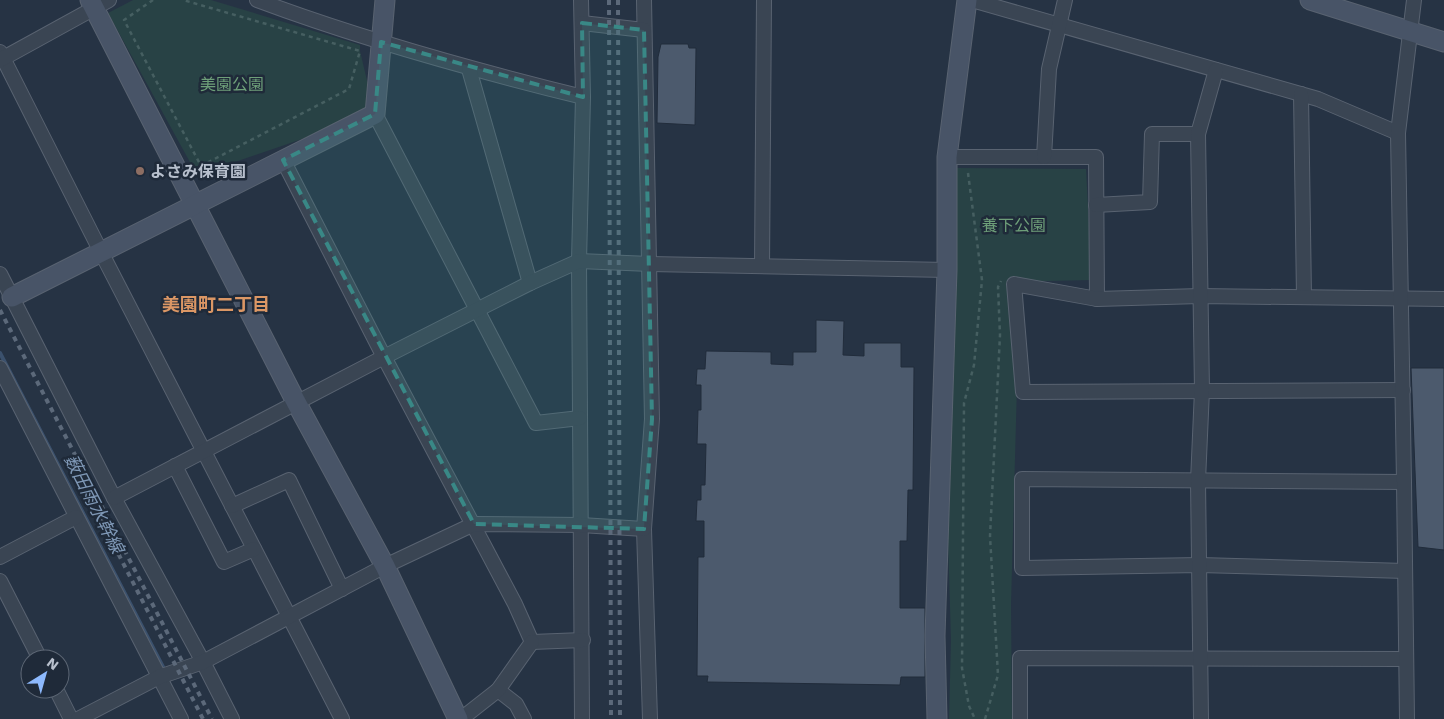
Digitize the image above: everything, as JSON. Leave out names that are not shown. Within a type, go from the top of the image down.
[{"type":"street","points":[[257,0],[334,28],[469,69],[583,97]]},
{"type":"street","points":[[386,0],[376,114],[536,423],[580,418]]},
{"type":"street","points":[[581,0],[583,97],[578,261],[582,719]]},
{"type":"street","points":[[644,0],[652,419],[644,529],[650,719]]},
{"type":"street","points":[[762,266],[764,0]]},
{"type":"street","points":[[936,719],[935,636],[947,270],[947,157],[967,0]]},
{"type":"street","points":[[972,0],[1301,94],[1335,105],[1398,133]]},
{"type":"street","points":[[1044,156],[1049,69],[1065,0]]},
{"type":"street","points":[[1310,0],[1444,42]]},
{"type":"street","points":[[1407,719],[1398,133],[1414,0]]},
{"type":"street","points":[[342,719],[1,57],[98,3],[195,205],[296,402],[385,566],[459,719],[498,690],[532,642]]},
{"type":"street","points":[[582,23],[644,30]]},
{"type":"street","points":[[469,69],[530,283]]},
{"type":"street","points":[[1201,719],[1198,481],[1202,390],[1198,134],[1216,70]]},
{"type":"street","points":[[1301,94],[1304,297]]},
{"type":"street","points":[[12,297],[376,114]]},
{"type":"street","points":[[1096,205],[1150,202],[1152,134],[1198,134]]},
{"type":"street","points":[[947,157],[1096,157],[1097,299]]},
{"type":"street","points":[[283,160],[384,356],[474,524],[515,604],[532,642]]},
{"type":"street","points":[[114,498],[384,356],[578,261],[947,270]]},
{"type":"street","points":[[0,274],[114,498],[232,719]]},
{"type":"street","points":[[1403,390],[1023,392],[1014,284],[1097,299],[1200,296],[1444,298]]},
{"type":"street","points":[[0,368],[181,719]]},
{"type":"street","points":[[175,466],[224,562],[254,549]]},
{"type":"street","points":[[1404,482],[1022,479],[1022,568],[1200,565],[1405,571]]},
{"type":"street","points":[[232,506],[289,480],[342,589]]},
{"type":"street","points":[[0,557],[76,517]]},
{"type":"street","points":[[78,719],[159,677],[203,662],[385,566],[474,524],[581,525],[644,529]]},
{"type":"street","points":[[0,581],[35,649]]},
{"type":"street","points":[[532,642],[582,640]]},
{"type":"street","points":[[1020,719],[1020,658],[1406,659]]},
{"type":"street","points":[[498,690],[516,704],[524,719]]},
{"type":"street","points":[[61,699],[71,719]]},
{"type":"path","points":[[153,0],[124,20],[202,166],[349,89],[360,51],[183,0]]},
{"type":"path","points":[[968,173],[982,280],[974,364],[964,403],[962,668],[969,706],[974,719]]},
{"type":"path","points":[[985,719],[998,675],[990,536],[1000,334],[998,287],[1001,279]]},
{"type":"highlighted area","points":[[582,23],[644,30],[652,419],[644,529],[474,524],[283,160],[375,114],[381,42],[583,97]]},
{"type":"green space","name":"美園公園","points":[[133,0],[211,0],[360,45],[375,114],[197,175],[108,13]]},
{"type":"green space","name":"養下公園","points":[[957,168],[1086,169],[1092,280],[1010,282],[1017,385],[1011,605],[1012,719],[949,719],[951,640],[947,505]]},
{"type":"building","points":[[661,44],[688,44],[689,48],[696,48],[695,125],[657,123],[658,57]]},
{"type":"building","points":[[816,320],[844,321],[843,355],[864,356],[864,343],[901,343],[901,367],[914,367],[913,490],[908,490],[907,541],[900,541],[900,608],[925,608],[925,677],[901,677],[900,685],[707,682],[708,676],[697,676],[698,557],[704,557],[704,521],[696,521],[697,500],[701,500],[701,485],[705,485],[706,444],[697,444],[698,410],[701,410],[701,385],[696,385],[697,369],[705,369],[706,351],[771,352],[771,364],[793,365],[793,352],[816,352]]},
{"type":"building","points":[[1411,368],[1444,368],[1444,550],[1418,547]]},
{"type":"waterway","name":"薮田雨水幹線","points":[[0,353],[163,667]]},
{"type":"railway","points":[[609,0],[611,719]]},
{"type":"railway","points":[[618,0],[620,719]]},
{"type":"railway","points":[[0,310],[212,719]]},
{"type":"railway","points":[[82,483],[203,719]]},
{"type":"place","name":"よさみ保育園","points":[[140,171]]},
{"type":"district","name":"美園町二丁目","points":[[216,305]]}]
